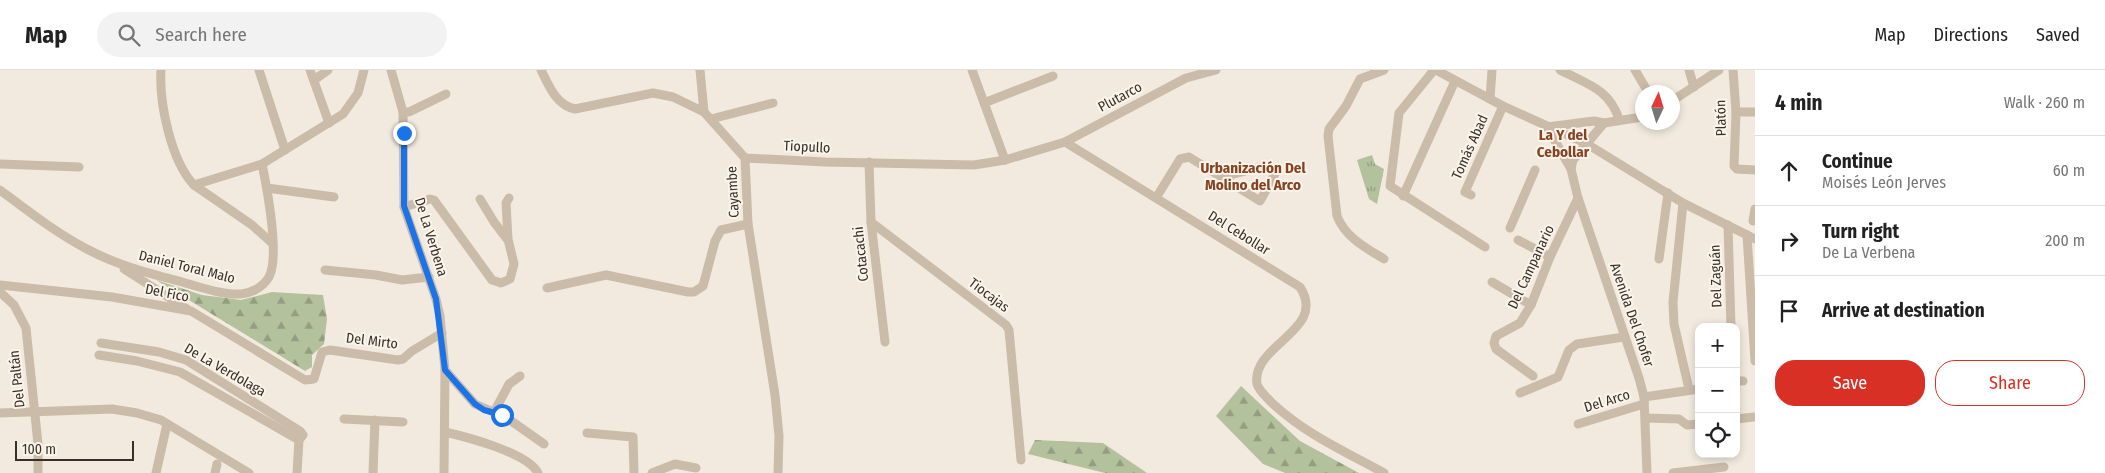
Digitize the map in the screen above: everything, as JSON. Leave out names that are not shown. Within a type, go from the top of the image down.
[{"type":"street","points":[[161,70],[167,123],[180,167],[194,184],[252,225],[272,243]]},
{"type":"street","points":[[259,70],[285,150]]},
{"type":"street","points":[[310,70],[329,123]]},
{"type":"street","points":[[314,80],[328,70]]},
{"type":"street","points":[[194,184],[262,164],[344,114],[358,93],[364,70]]},
{"type":"street","name":"De La Verbena","points":[[391,70],[403,112],[404,206],[436,299],[442,333],[445,370],[444,473]]},
{"type":"street","name":"Cayambe","points":[[541,70],[552,92],[558,100],[569,108],[583,108],[653,93],[672,97],[704,112],[745,158],[748,224],[775,395],[779,436],[778,473]]},
{"type":"street","points":[[700,70],[704,112]]},
{"type":"street","points":[[972,70],[1005,160]]},
{"type":"street","name":"Plutarco","points":[[1065,142],[1184,74],[1216,70]]},
{"type":"street","points":[[1384,70],[1360,79],[1346,106],[1329,129],[1328,136],[1337,216],[1340,224],[1362,246],[1384,259]]},
{"type":"street","points":[[1485,247],[1392,190],[1389,184],[1398,118],[1401,109],[1435,70],[1503,106],[1587,144],[1683,203],[1751,237],[1755,361]]},
{"type":"street","points":[[1490,99],[1492,70]]},
{"type":"street","points":[[1560,70],[1602,92],[1614,104],[1619,119]]},
{"type":"street","points":[[1635,70],[1644,85]]},
{"type":"street","points":[[1689,70],[1694,87]]},
{"type":"street","points":[[1680,96],[1719,70]]},
{"type":"street","name":"Platón","points":[[1733,70],[1736,112],[1734,166],[1737,169],[1755,170]]},
{"type":"street","points":[[984,103],[1053,76]]},
{"type":"street","points":[[1404,196],[1455,81]]},
{"type":"street","points":[[403,112],[409,112],[446,94]]},
{"type":"street","points":[[711,118],[773,102]]},
{"type":"street","name":"Tomás Abad","points":[[1471,195],[1465,192],[1503,106]]},
{"type":"street","points":[[1736,112],[1755,112]]},
{"type":"street","points":[[1547,127],[1594,121],[1604,123],[1635,118]]},
{"type":"street","points":[[1571,169],[1574,160],[1604,123]]},
{"type":"street","name":"Avenida Del Chofer","points":[[1547,127],[1571,169],[1578,198],[1644,401],[1648,473]]},
{"type":"street","points":[[868,162],[974,165],[1005,160],[1065,142]]},
{"type":"street","name":"Del Cebollar","points":[[1065,142],[1300,287],[1303,292],[1305,308],[1301,323],[1272,349],[1258,372],[1258,385],[1261,392],[1307,432],[1384,473]]},
{"type":"street","points":[[1156,198],[1180,160],[1184,157],[1188,157],[1260,201],[1276,170],[1269,166],[1222,177]]},
{"type":"street","name":"Tiopullo","points":[[745,158],[868,162]]},
{"type":"street","name":"Cotacachi","points":[[868,162],[871,222],[885,342]]},
{"type":"street","points":[[0,164],[80,167]]},
{"type":"street","name":"Daniel Toral Malo","points":[[0,190],[55,231],[116,263],[208,290],[240,294],[257,289],[268,278],[274,262],[267,188],[262,164]]},
{"type":"street","points":[[1510,228],[1535,170]]},
{"type":"street","points":[[267,188],[334,197]]},
{"type":"street","points":[[1659,259],[1668,193]]},
{"type":"street","points":[[404,206],[430,198],[434,200],[496,283],[506,282],[514,272],[508,239],[506,203],[509,198]]},
{"type":"street","name":"Del Campanario","points":[[1533,376],[1496,349],[1494,343],[1496,336],[1520,323],[1531,305],[1550,258],[1578,198]]},
{"type":"street","points":[[480,199],[494,222],[508,239]]},
{"type":"street","points":[[1683,203],[1673,302],[1674,324],[1694,389]]},
{"type":"street","points":[[1754,207],[1754,221]]},
{"type":"street","name":"Tiocajas","points":[[871,222],[1006,325],[1009,330],[1021,460]]},
{"type":"street","points":[[547,288],[606,275],[694,292],[703,286],[715,241],[721,230],[748,224]]},
{"type":"street","name":"Del Zaguán","points":[[1728,225],[1731,323]]},
{"type":"street","points":[[1518,240],[1550,258]]},
{"type":"street","points":[[116,263],[191,312]]},
{"type":"street","points":[[325,270],[376,275],[402,280],[429,277]]},
{"type":"street","points":[[1492,282],[1531,305]]},
{"type":"street","name":"Del Fico","points":[[0,285],[112,297],[191,312],[306,380],[311,380]]},
{"type":"street","name":"Del Paltán","points":[[0,292],[14,305],[26,328],[38,444],[38,473]]},
{"type":"street","name":"Del Mirto","points":[[311,380],[314,379],[322,352],[324,351],[330,350],[401,360],[442,333]]},
{"type":"street","points":[[1520,393],[1558,377],[1569,350],[1577,344],[1624,337]]},
{"type":"street","name":"De La Verdolaga","points":[[100,355],[146,363],[180,372],[299,440],[304,435],[186,360],[159,352],[101,343]]},
{"type":"street","points":[[445,370],[475,404],[507,418],[544,444]]},
{"type":"street","points":[[494,412],[509,384],[520,376]]},
{"type":"street","name":"Del Arco","points":[[1578,424],[1644,401],[1694,389]]},
{"type":"street","points":[[0,413],[112,409],[137,413],[167,424],[246,472]]},
{"type":"street","points":[[1740,419],[1754,417]]},
{"type":"street","points":[[1646,418],[1679,419],[1688,425],[1695,424]]},
{"type":"street","points":[[344,419],[403,422]]},
{"type":"street","points":[[373,473],[375,420]]},
{"type":"street","points":[[156,473],[167,424]]},
{"type":"street","points":[[445,432],[500,448],[533,467],[538,473]]},
{"type":"street","points":[[587,434],[633,437],[634,473]]},
{"type":"street","points":[[297,473],[299,440]]},
{"type":"street","points":[[652,473],[675,464],[696,468]]},
{"type":"street","points":[[1673,473],[1724,467]]},
{"type":"green space","points":[[1372,155],[1375,164],[1384,169],[1377,204],[1369,199],[1357,160]]},
{"type":"green space","points":[[156,280],[202,295],[241,300],[272,292],[323,295],[327,319],[324,344],[312,355],[312,367],[305,371]]},
{"type":"green space","points":[[1241,386],[1300,441],[1359,473],[1285,473],[1263,464],[1216,416]]},
{"type":"green space","points":[[1035,440],[1103,443],[1147,473],[1105,473],[1028,454]]},
{"type":"district","name":"La Y del Cebollar","points":[[1563,144]]},
{"type":"district","name":"Urbanización Del Molino del Arco","points":[[1253,176]]},
{"type":"route","points":[[404,133],[404,206],[436,299],[440,316],[445,370],[475,404],[484,410],[502,415]]}]
